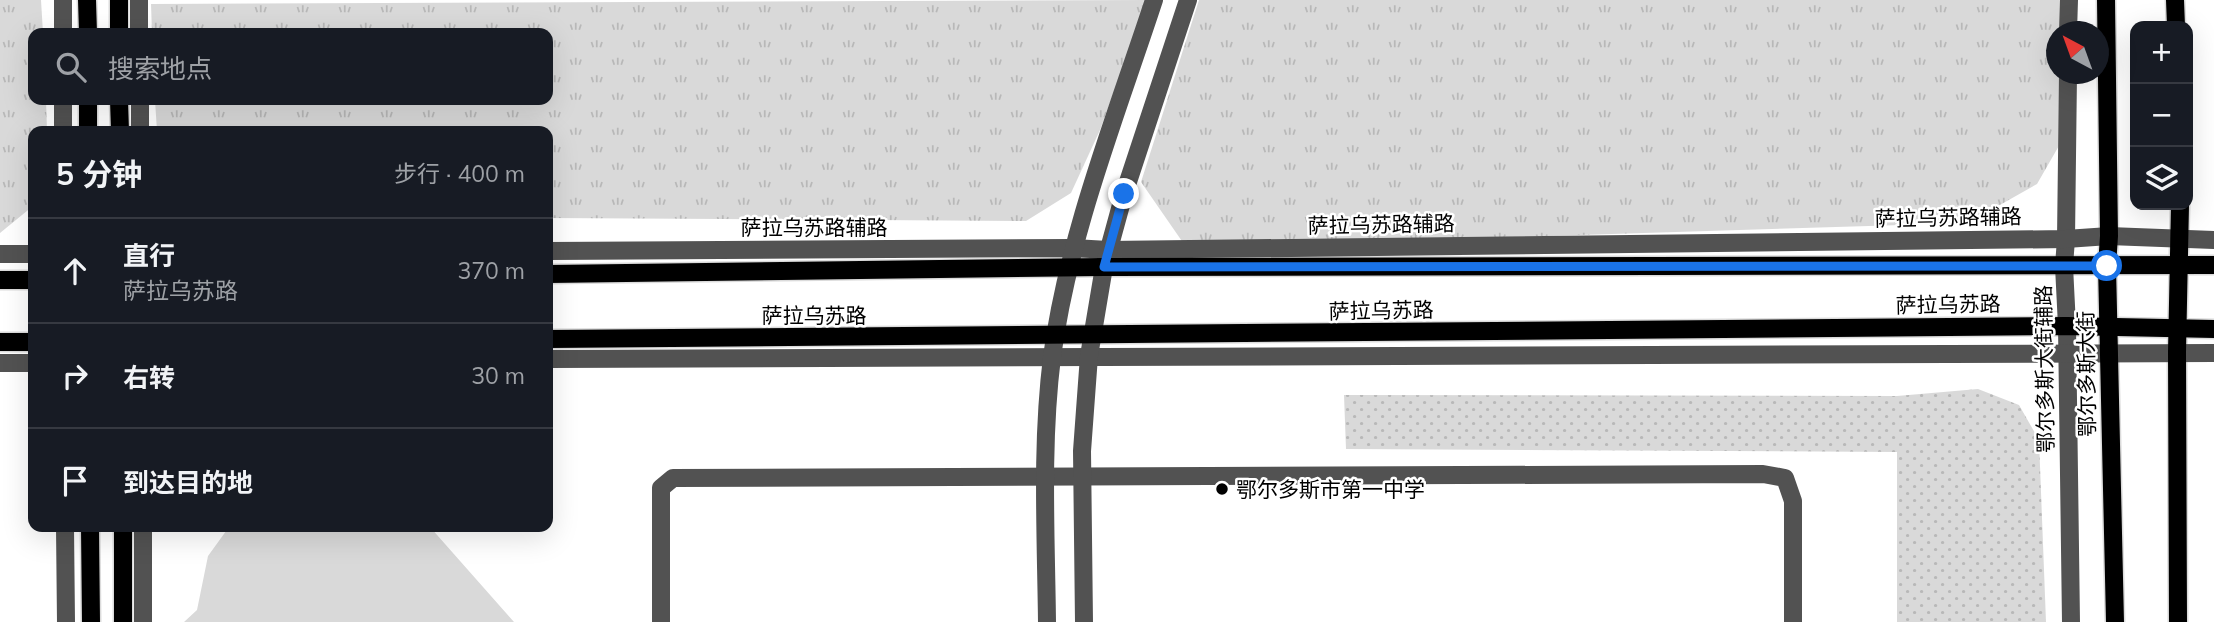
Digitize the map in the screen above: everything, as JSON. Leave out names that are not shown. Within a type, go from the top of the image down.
[{"type":"main road","points":[[87,0],[88,28]]},
{"type":"main road","points":[[118,0],[119,28]]},
{"type":"main road","name":"鄂尔多斯大街","points":[[2106,0],[2109,236],[2107,266],[2115,622]]},
{"type":"main road","points":[[2175,0],[2176,21]]},
{"type":"main road","points":[[88,105],[88,126]]},
{"type":"main road","points":[[119,105],[120,126]]},
{"type":"main road","points":[[2178,622],[2177,327],[2180,210]]},
{"type":"main road","name":"萨拉乌苏路","points":[[553,274],[1069,268],[1106,258],[2214,265]]},
{"type":"main road","points":[[0,280],[28,280]]},
{"type":"main road","name":"萨拉乌苏路","points":[[553,339],[2067,326],[2214,329]]},
{"type":"main road","points":[[0,342],[28,342]]},
{"type":"main road","points":[[90,532],[91,622]]},
{"type":"main road","points":[[123,532],[123,622]]},
{"type":"street","points":[[63,0],[63,28]]},
{"type":"street","points":[[139,0],[139,28]]},
{"type":"street","points":[[1047,622],[1045,449],[1052,356],[1073,248],[1154,0]]},
{"type":"street","points":[[1084,622],[1082,451],[1092,335],[1106,258],[1188,0]]},
{"type":"street","points":[[2068,21],[2069,0]]},
{"type":"street","name":"鄂尔多斯大街辅路","points":[[2068,84],[2064,266],[2071,622]]},
{"type":"street","points":[[63,105],[64,126]]},
{"type":"street","points":[[140,105],[140,126]]},
{"type":"street","name":"萨拉乌苏路辅路","points":[[553,251],[1073,248],[1106,258],[2109,236],[2214,240]]},
{"type":"street","points":[[0,254],[28,254]]},
{"type":"street","points":[[553,359],[2214,353]]},
{"type":"street","points":[[0,363],[28,363]]},
{"type":"street","points":[[661,622],[661,488],[673,478],[1763,474],[1785,478],[1793,501],[1793,622]]},
{"type":"street","points":[[65,532],[66,622]]},
{"type":"street","points":[[143,532],[143,622]]},
{"type":"green space","points":[[0,0],[41,0],[43,28],[28,28],[28,105],[46,105],[47,126],[28,126],[28,210],[0,233]]},
{"type":"green space","points":[[1147,0],[1100,130],[1071,193],[1026,221],[553,218],[553,126],[157,126],[155,105],[553,105],[553,28],[152,28],[151,4]]},
{"type":"green space","points":[[1199,0],[2064,0],[2064,21],[2046,21],[2046,84],[2064,84],[2064,137],[2037,184],[1968,223],[1186,247],[1141,182]]},
{"type":"green space","points":[[1978,389],[2019,405],[2039,440],[2046,622],[1897,622],[1897,452],[1346,449],[1344,395],[1897,396]]},
{"type":"green space","points":[[225,532],[434,532],[514,622],[184,622],[197,610],[208,556]]},
{"type":"place","name":"鄂尔多斯市第一中学","points":[[1222,489]]},
{"type":"route","points":[[1124,194],[1104,267],[2107,266]]}]
